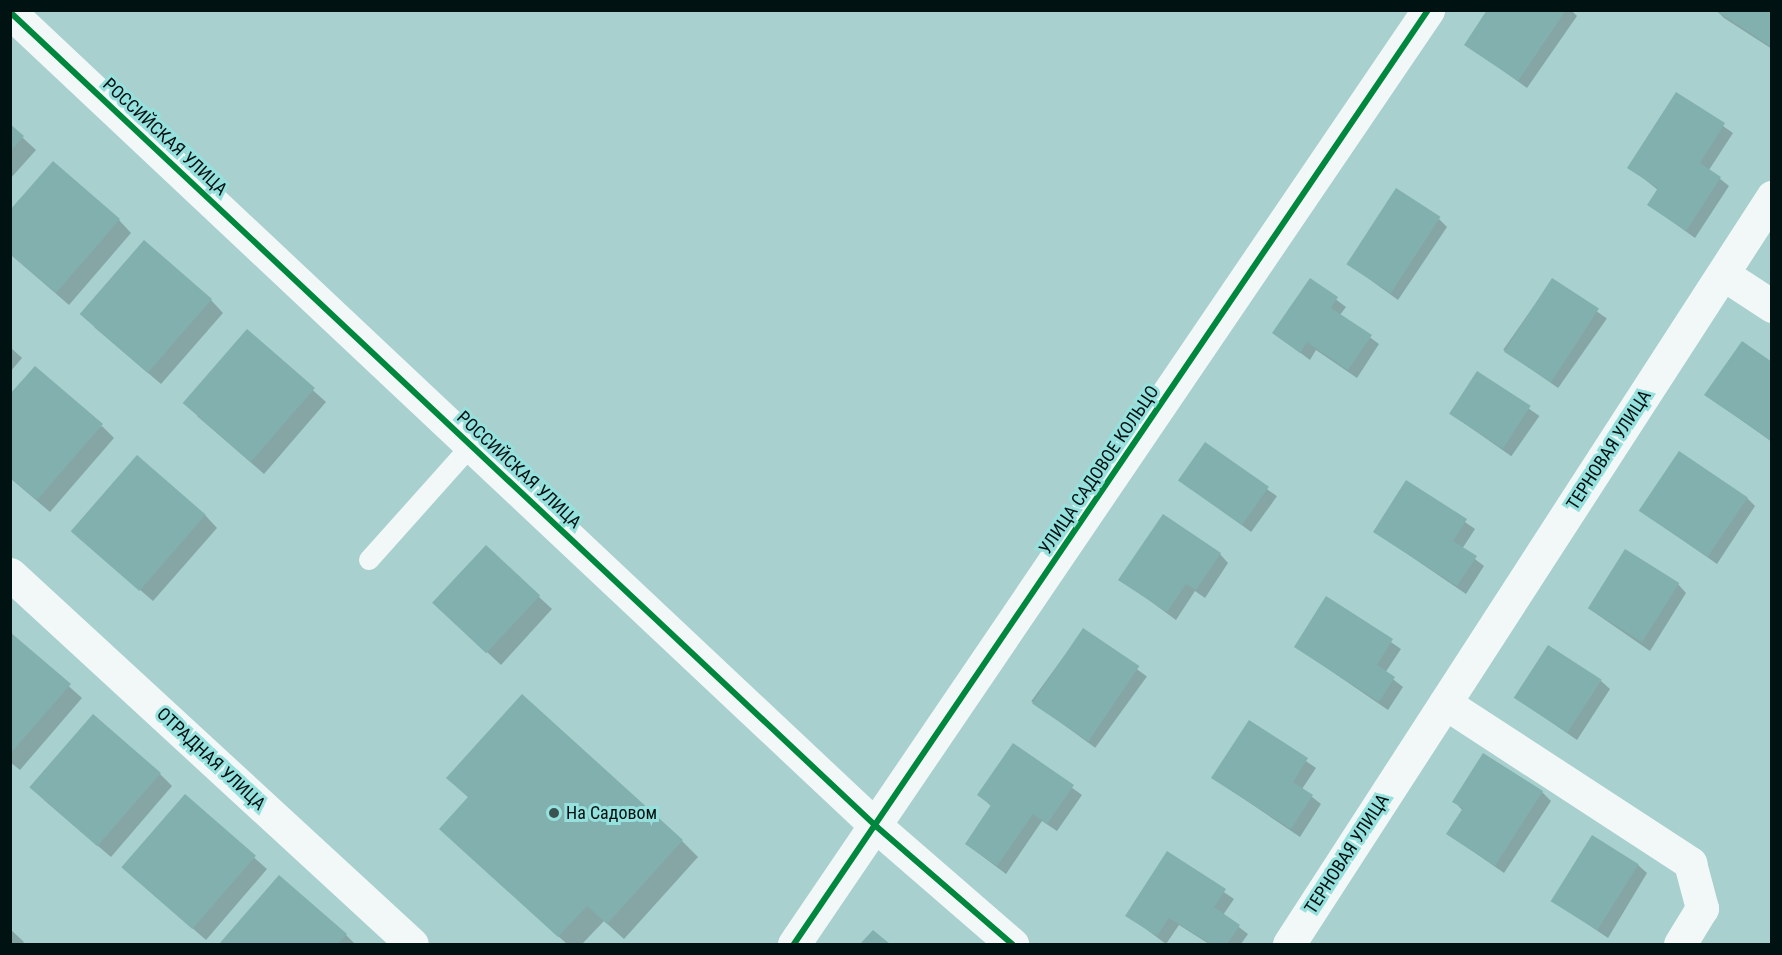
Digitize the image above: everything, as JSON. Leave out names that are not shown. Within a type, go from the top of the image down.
[{"type":"street","name":"УЛИЦА САДОВОЕ КОЛЬЦО","points":[[794,945],[877,827],[1428,10]]},
{"type":"street","name":"РОССИЙСКАЯ УЛИЦА","points":[[10,12],[877,827],[1012,945]]},
{"type":"street","name":"ТЕРНОВАЯ УЛИЦА","points":[[1289,945],[1772,196]]},
{"type":"street","points":[[1723,274],[1772,306]]},
{"type":"street","name":"ОТРАДНАЯ УЛИЦА","points":[[10,574],[412,945]]},
{"type":"street","points":[[1445,703],[1690,863],[1701,908],[1680,945]]},
{"type":"lane","points":[[369,560],[471,446]]},
{"type":"building","points":[[1487,10],[1566,10],[1518,81],[1464,45]]},
{"type":"building","points":[[1715,10],[1772,10],[1772,45],[1770,46]]},
{"type":"building","points":[[1676,92],[1725,123],[1700,163],[1721,177],[1686,231],[1647,205],[1658,188],[1627,168]]},
{"type":"building","points":[[10,124],[24,136],[10,152]]},
{"type":"building","points":[[53,161],[120,219],[56,293],[10,254],[10,210]]},
{"type":"building","points":[[1396,188],[1440,217],[1391,293],[1346,264]]},
{"type":"building","points":[[144,240],[212,299],[148,373],[80,314]]},
{"type":"building","points":[[1310,278],[1338,297],[1331,308],[1372,335],[1348,370],[1307,342],[1300,353],[1272,333]]},
{"type":"building","points":[[1552,278],[1599,308],[1551,382],[1504,352]]},
{"type":"building","points":[[247,329],[315,388],[251,462],[183,403]]},
{"type":"building","points":[[1742,341],[1772,362],[1772,441],[1704,395]]},
{"type":"building","points":[[35,366],[103,424],[37,500],[10,478],[10,394]]},
{"type":"building","points":[[1477,371],[1531,406],[1503,449],[1449,414]]},
{"type":"building","points":[[1205,442],[1269,487],[1242,525],[1178,481]]},
{"type":"building","points":[[1679,451],[1748,497],[1708,557],[1639,511]]},
{"type":"building","points":[[137,455],[206,515],[139,591],[71,531]]},
{"type":"building","points":[[1406,480],[1467,519],[1453,541],[1477,556],[1457,586],[1373,532]]},
{"type":"building","points":[[1163,514],[1221,553],[1196,590],[1186,584],[1167,612],[1118,580]]},
{"type":"building","points":[[486,545],[540,595],[486,653],[432,603]]},
{"type":"building","points":[[1625,549],[1679,583],[1642,642],[1588,608]]},
{"type":"building","points":[[1326,596],[1393,639],[1377,665],[1395,677],[1379,702],[1294,647]]},
{"type":"building","points":[[1083,628],[1139,666],[1088,741],[1032,703]]},
{"type":"building","points":[[10,632],[71,684],[10,754]]},
{"type":"building","points":[[1548,645],[1602,680],[1567,733],[1514,698]]},
{"type":"building","name":"На Садовом","points":[[522,694],[683,840],[607,924],[587,906],[558,937],[439,829],[468,797],[446,778]]},
{"type":"building","points":[[93,714],[161,773],[97,846],[29,787]]},
{"type":"building","points":[[1249,720],[1308,758],[1293,782],[1313,795],[1291,829],[1211,778]]},
{"type":"building","points":[[1013,743],[1074,785],[1047,824],[1033,814],[997,866],[965,844],[991,805],[977,795]]},
{"type":"building","points":[[1483,753],[1543,791],[1495,866],[1446,834],[1463,808],[1452,802]]},
{"type":"building","points":[[185,794],[256,856],[192,929],[121,867]]},
{"type":"building","points":[[1592,835],[1639,864],[1597,930],[1551,901]]},
{"type":"building","points":[[1167,851],[1226,889],[1214,907],[1240,925],[1227,944],[1211,944],[1169,918],[1157,936],[1125,916]]},
{"type":"building","points":[[279,875],[347,934],[338,944],[219,944]]},
{"type":"building","points":[[873,930],[890,944],[860,944]]},
{"type":"cycle path","points":[[794,944],[1428,10]]},
{"type":"cycle path","points":[[10,12],[877,827],[1012,944]]},
{"type":"place","name":"На Садовом","points":[[554,813]]}]
